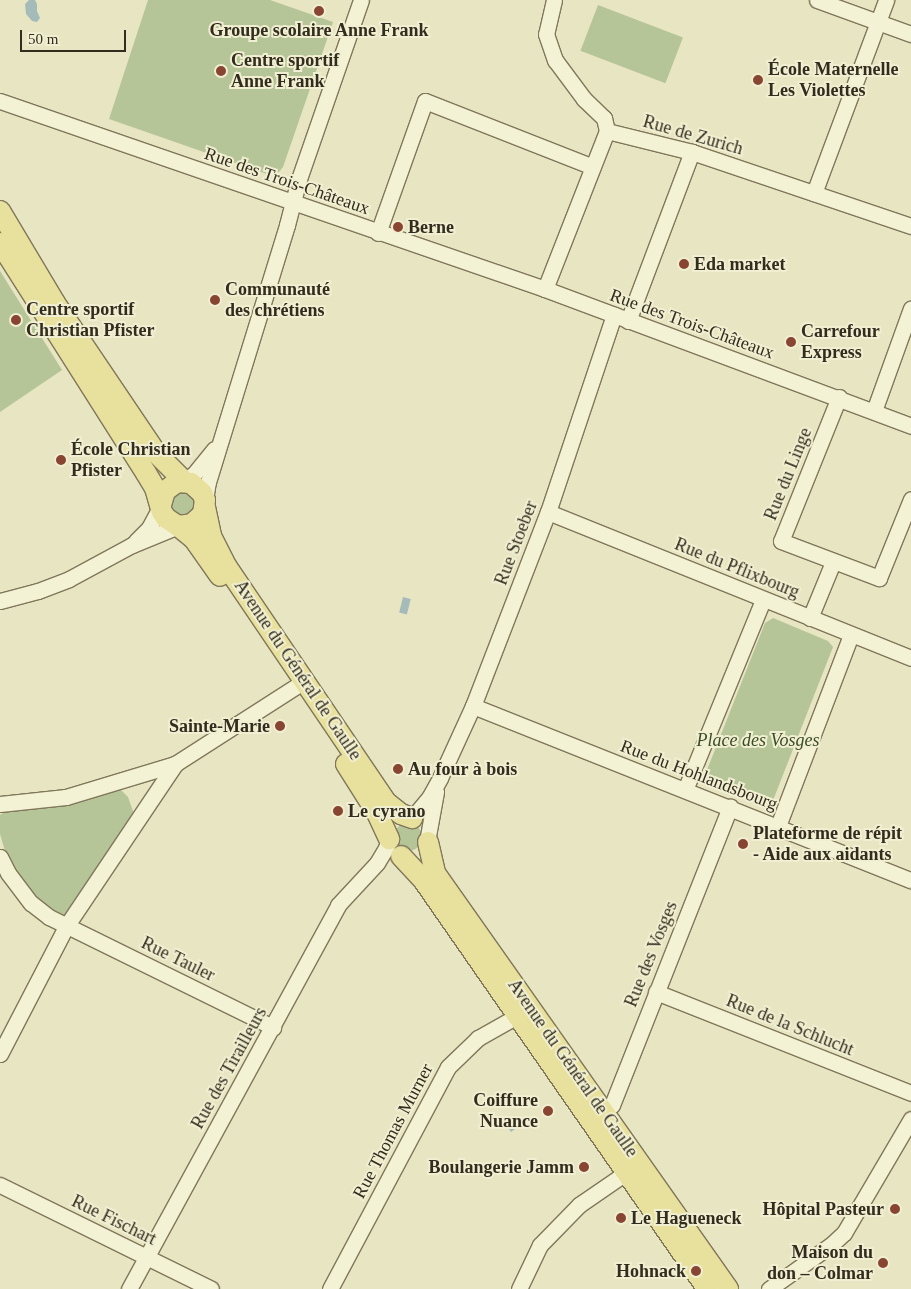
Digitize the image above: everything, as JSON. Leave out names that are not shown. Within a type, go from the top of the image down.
[{"type":"main road","points":[[0,211],[55,303],[156,453],[184,481],[198,487],[205,503],[198,520],[192,524],[178,526],[166,518],[155,488],[146,473],[0,243]]},
{"type":"main road","points":[[161,505],[165,491],[170,486],[184,481]]},
{"type":"main road","name":"Avenue du Général de Gaulle","points":[[205,503],[211,536],[227,567],[387,803],[401,814],[412,818]]},
{"type":"main road","name":"Avenue du Général de Gaulle","points":[[178,526],[194,539],[295,687],[377,813],[388,839]]},
{"type":"main road","points":[[412,818],[423,824],[428,839],[417,855],[401,856],[392,850],[388,839],[391,828],[395,823],[400,819],[412,818]]},
{"type":"main road","name":"Avenue du Général de Gaulle","points":[[428,839],[436,873],[728,1289]]},
{"type":"main road","name":"Avenue du Général de Gaulle","points":[[401,856],[424,881],[708,1289]]},
{"type":"street","points":[[205,503],[224,430],[293,203],[361,0]]},
{"type":"street","points":[[545,289],[607,131],[604,118],[584,99],[555,60],[546,34],[553,0]]},
{"type":"street","points":[[817,0],[911,34]]},
{"type":"street","points":[[814,193],[886,0]]},
{"type":"street","name":"Rue des Trois-Châteaux","points":[[0,101],[378,233],[545,289],[911,426]]},
{"type":"street","points":[[378,233],[425,101],[593,167]]},
{"type":"street","points":[[0,110],[18,106]]},
{"type":"street","name":"Rue de Zurich","points":[[607,131],[692,152],[911,226]]},
{"type":"street","name":"Rue Stoeber","points":[[412,818],[429,798],[440,778],[473,706],[621,318],[692,152]]},
{"type":"street","points":[[874,411],[911,308]]},
{"type":"street","name":"Rue du Linge","points":[[839,398],[782,541],[879,578],[911,499]]},
{"type":"street","points":[[184,481],[212,454],[224,430]]},
{"type":"street","points":[[132,545],[149,528],[161,505]]},
{"type":"street","name":"Rue du Pflixbourg","points":[[548,512],[911,658]]},
{"type":"street","points":[[0,601],[38,591],[69,579],[132,545],[178,526]]},
{"type":"street","points":[[810,618],[833,562]]},
{"type":"street","points":[[685,790],[763,600]]},
{"type":"street","points":[[778,826],[851,635]]},
{"type":"street","points":[[0,804],[66,797],[175,764],[295,687]]},
{"type":"street","name":"Rue du Hohlandsbourg","points":[[473,706],[911,880]]},
{"type":"street","points":[[0,1054],[67,925],[175,764]]},
{"type":"street","name":"Rue Stoeber","points":[[428,839],[430,814],[440,778]]},
{"type":"street","name":"Rue des Vosges","points":[[603,1110],[612,1105],[730,807]]},
{"type":"street","name":"Rue des Tirailleurs","points":[[129,1289],[338,905],[370,871],[386,848],[388,839]]},
{"type":"street","name":"Rue des Tirailleurs","points":[[370,871],[401,856]]},
{"type":"street","name":"Rue Tauler","points":[[0,857],[8,873],[31,903],[49,917],[273,1027]]},
{"type":"street","name":"Rue de la Schlucht","points":[[656,992],[911,1093]]},
{"type":"street","name":"Rue Thomas Murner","points":[[330,1289],[448,1067],[478,1038],[517,1016]]},
{"type":"street","points":[[769,1289],[831,1245],[844,1233],[911,1119]]},
{"type":"street","points":[[519,1289],[540,1245],[579,1206],[627,1172]]},
{"type":"street","name":"Rue Fischart","points":[[0,1185],[211,1289]]},
{"type":"street","points":[[778,1289],[792,1272]]},
{"type":"green space","name":"Centre sportif Anne Frank","points":[[148,0],[270,0],[333,22],[283,167],[279,172],[267,174],[109,119]]},
{"type":"green space","points":[[598,5],[683,38],[665,83],[580,51]]},
{"type":"green space","name":"Centre sportif Christian Pfister","points":[[0,271],[62,370],[0,412]]},
{"type":"green space","points":[[185,489],[197,503],[191,516],[173,516],[168,497]]},
{"type":"green space","name":"Place des Vosges","points":[[773,618],[828,641],[833,647],[772,803],[763,805],[708,783],[705,775],[765,623]]},
{"type":"green space","points":[[113,789],[121,790],[128,797],[133,811],[132,819],[67,917],[59,916],[36,899],[21,882],[7,858],[0,834],[0,815],[4,812],[37,807]]},
{"type":"green space","points":[[408,823],[418,827],[422,837],[418,847],[408,851],[398,847],[394,837],[398,827]]},
{"type":"water","points":[[29,0],[35,0],[37,4],[40,18],[37,22],[32,21],[26,14],[25,4]]},
{"type":"water","points":[[403,597],[411,599],[407,614],[399,613]]},
{"type":"water","points":[[519,1118],[523,1123],[511,1132],[507,1126]]},
{"type":"place","name":"Groupe scolaire Anne Frank","points":[[319,11]]},
{"type":"place","name":"Centre sportif Anne Frank","points":[[221,71]]},
{"type":"place","name":"École Maternelle Les Violettes","points":[[758,80]]},
{"type":"place","name":"Berne","points":[[398,227]]},
{"type":"place","name":"Eda market","points":[[684,264]]},
{"type":"place","name":"Communauté des chrétiens","points":[[215,300]]},
{"type":"place","name":"Centre sportif Christian Pfister","points":[[16,320]]},
{"type":"place","name":"Carrefour Express","points":[[791,342]]},
{"type":"place","name":"École Christian Pfister","points":[[61,460]]},
{"type":"place","name":"Sainte-Marie","points":[[280,726]]},
{"type":"place","name":"Au four à bois","points":[[398,769]]},
{"type":"place","name":"Le cyrano","points":[[338,811]]},
{"type":"place","name":"Plateforme de répit - Aide aux aidants","points":[[743,844]]},
{"type":"place","name":"Coiffure Nuance","points":[[548,1111]]},
{"type":"place","name":"Boulangerie Jamm","points":[[584,1167]]},
{"type":"place","name":"Hôpital Pasteur","points":[[895,1209]]},
{"type":"place","name":"Le Hagueneck","points":[[621,1218]]},
{"type":"place","name":"Maison du don – Colmar","points":[[883,1263]]},
{"type":"place","name":"Hohnack","points":[[696,1271]]}]
